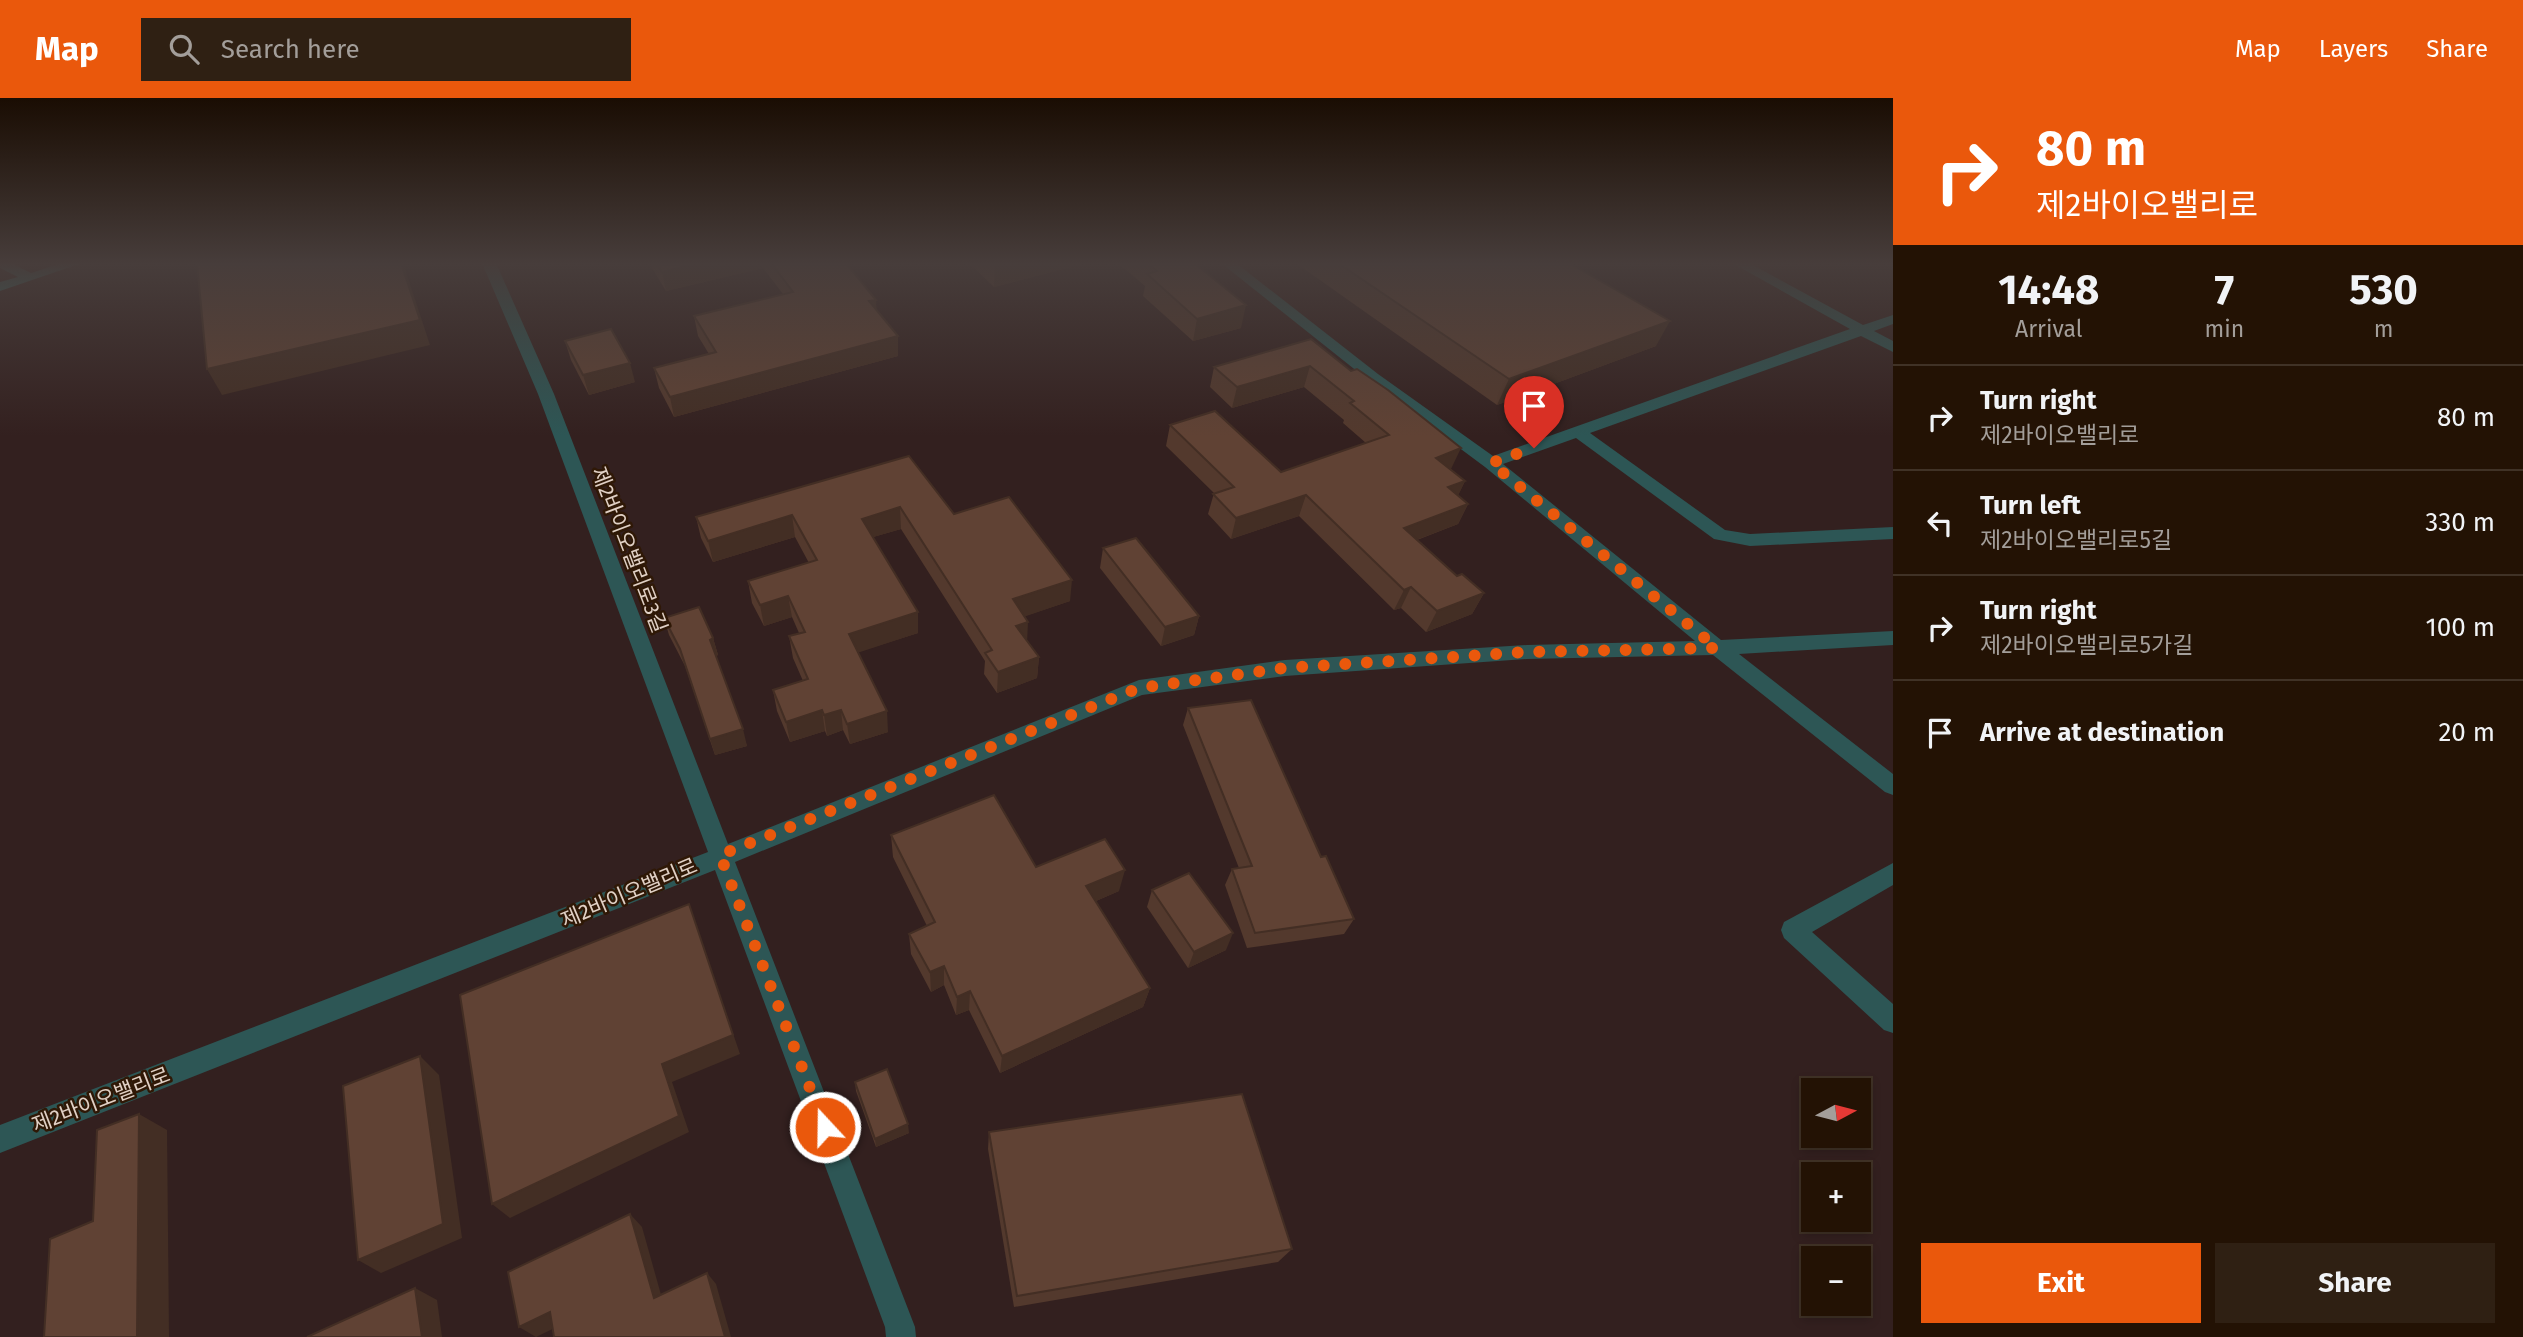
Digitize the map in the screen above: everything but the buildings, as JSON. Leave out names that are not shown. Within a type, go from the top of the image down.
[{"type":"street","name":"제2바이오밸리로3길","points":[[514,321],[545,394],[845,1176],[900,1327],[901,1337]]},
{"type":"street","points":[[1302,321],[1491,463],[1717,648],[1893,786]]},
{"type":"street","points":[[1844,321],[1893,347]]},
{"type":"street","points":[[1491,463],[1888,321]]},
{"type":"street","points":[[1577,432],[1720,535],[1750,540],[1893,533]]},
{"type":"street","name":"제2바이오밸리로","points":[[0,1139],[557,923],[1139,688],[1285,668],[1527,652],[1717,648],[1893,638]]},
{"type":"street","points":[[1893,873],[1793,930],[1893,1021]]},
{"type":"shaded area","points":[[0,321],[1893,321],[1893,1337],[0,1337]]},
{"type":"route","points":[[825,1127],[720,855],[1139,688],[1285,668],[1527,652],[1717,648],[1491,463],[1534,448]]}]
